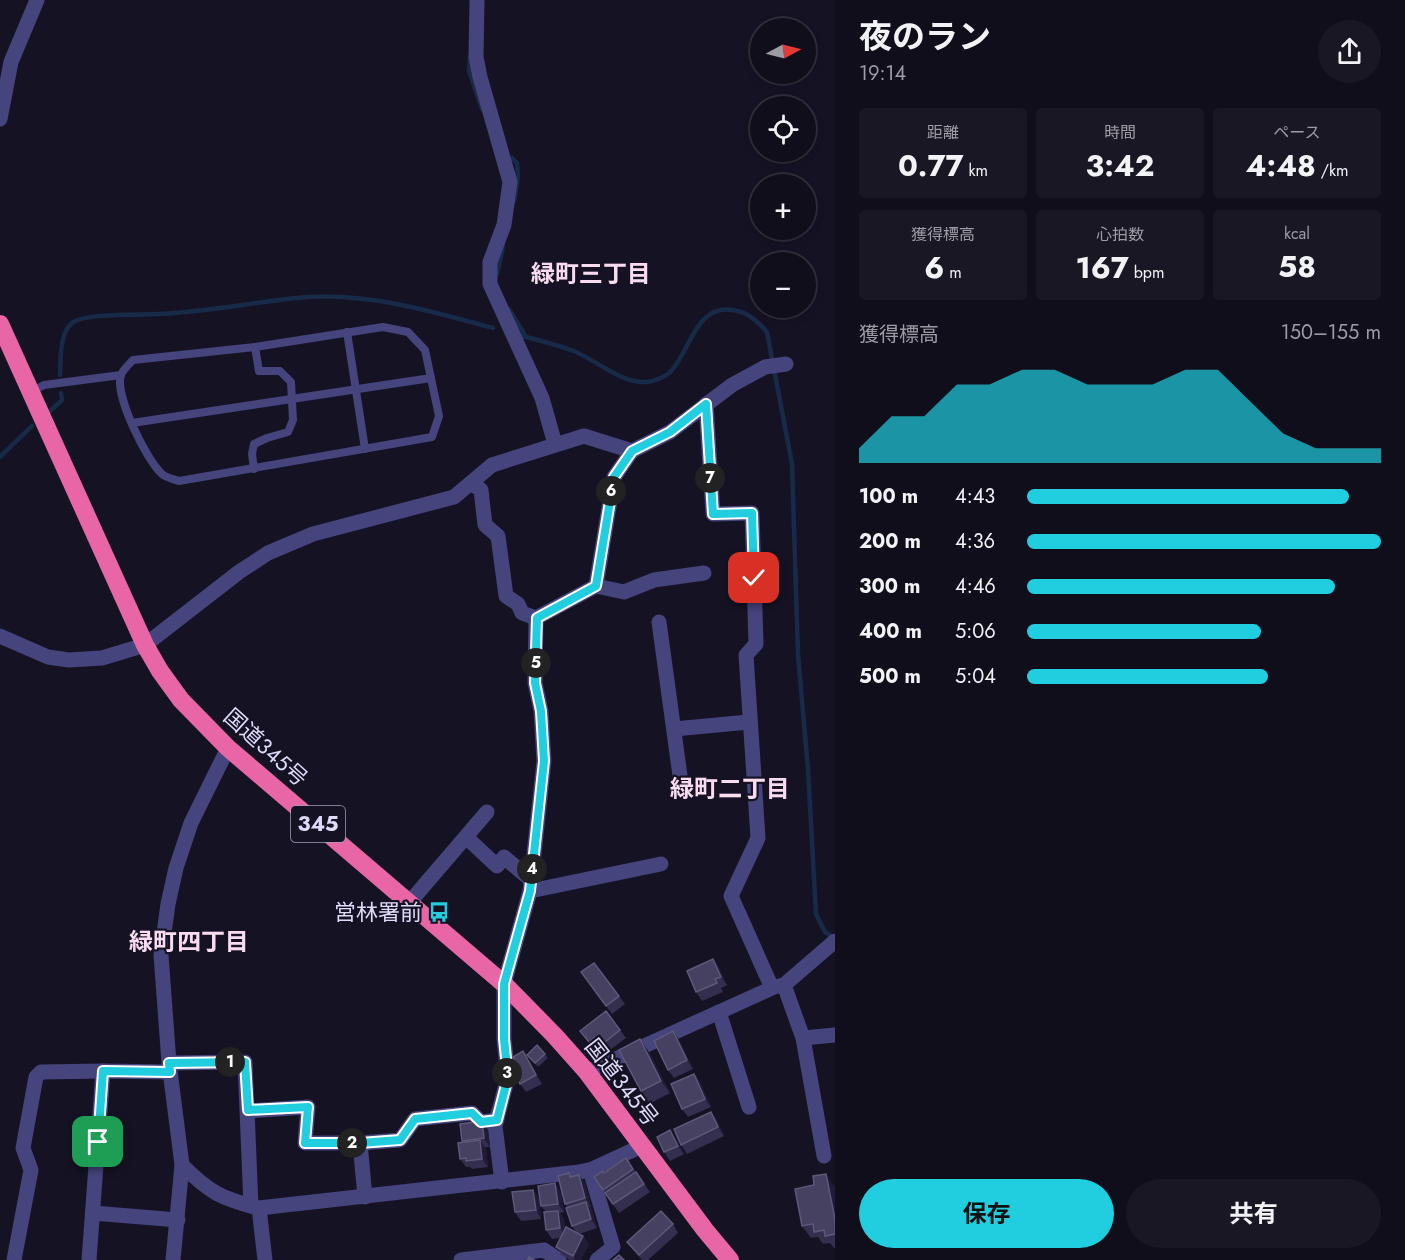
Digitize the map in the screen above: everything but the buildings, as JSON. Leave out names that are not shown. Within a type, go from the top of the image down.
[{"type":"highway","name":"国道345号","points":[[0,324],[145,645],[181,700],[228,748],[504,984],[587,1072],[730,1260]]},
{"type":"street","points":[[0,119],[11,62],[37,0]]},
{"type":"street","points":[[477,0],[476,57],[510,182],[504,225],[490,262],[489,285],[543,398],[555,444]]},
{"type":"street","points":[[596,586],[614,477],[632,451],[670,432],[732,385],[765,367],[786,364]]},
{"type":"street","points":[[706,404],[713,514],[752,513],[756,644],[746,655],[758,837],[731,896],[803,1038],[824,1156]]},
{"type":"street","points":[[0,636],[48,657],[69,660],[102,658],[145,645],[239,572],[268,553],[313,534],[454,497],[492,465],[584,436],[632,451]]},
{"type":"street","points":[[471,483],[481,490],[485,525],[498,536],[506,596],[519,604],[522,613],[537,618],[596,586],[624,592],[654,580],[704,573]]},
{"type":"street","points":[[502,1182],[495,1126],[508,1077],[504,1039],[504,984],[530,885],[544,761],[541,711],[535,683],[537,618]]},
{"type":"street","points":[[659,622],[681,783]]},
{"type":"street","points":[[674,729],[749,723]]},
{"type":"street","points":[[173,1260],[182,1165],[170,1068],[161,955],[168,903],[176,868],[191,824],[228,748]]},
{"type":"street","points":[[409,903],[487,812]]},
{"type":"street","points":[[466,837],[497,866],[504,857],[530,885]]},
{"type":"street","points":[[530,885],[661,864]]},
{"type":"street","points":[[587,1072],[778,987],[835,941]]},
{"type":"street","points":[[718,1012],[748,1107]]},
{"type":"street","points":[[803,1038],[835,1035]]},
{"type":"street","points":[[14,1260],[31,1170],[23,1148],[36,1077],[41,1072],[170,1068],[245,1062],[255,1207],[264,1260]]},
{"type":"street","points":[[89,1260],[103,1071]]},
{"type":"street","points":[[248,1110],[308,1107],[305,1143],[400,1140],[415,1119],[472,1113],[481,1122],[497,1120]]},
{"type":"street","points":[[360,1143],[365,1197]]},
{"type":"street","points":[[182,1165],[203,1185],[228,1201],[255,1207],[502,1182],[590,1170],[642,1146]]},
{"type":"street","points":[[590,1170],[613,1247],[597,1260]]},
{"type":"street","points":[[93,1213],[178,1220]]},
{"type":"street","points":[[461,1260],[544,1250],[559,1260]]},
{"type":"lane","points":[[383,327],[408,332],[425,350],[439,417],[432,437],[179,481],[163,476],[152,463],[132,423],[121,394],[121,375],[133,360],[255,347],[347,332],[383,327]]},
{"type":"lane","points":[[347,332],[365,449]]},
{"type":"lane","points":[[254,469],[252,454],[254,444],[288,432],[294,420],[291,382],[280,371],[259,372],[255,347]]},
{"type":"lane","points":[[30,393],[44,385],[121,375]]},
{"type":"lane","points":[[132,423],[431,378]]},
{"type":"waterway","points":[[470,57],[469,71],[482,109]]},
{"type":"waterway","points":[[512,158],[517,163],[518,173],[514,201]]},
{"type":"waterway","points":[[497,274],[503,247]]},
{"type":"waterway","points":[[60,375],[62,347],[68,328],[78,320],[100,316],[177,313],[308,297],[332,297],[402,305],[493,328]]},
{"type":"waterway","points":[[509,309],[526,337]]},
{"type":"waterway","points":[[522,336],[571,350],[627,379],[647,382],[667,375],[672,370],[695,330],[710,314],[720,310],[738,311],[752,318],[767,332],[792,464],[798,654],[808,770],[816,914],[825,932],[833,937]]},
{"type":"waterway","points":[[50,411],[62,400],[61,393]]},
{"type":"waterway","points":[[0,457],[32,426]]},
{"type":"place","name":"営林署前","points":[[439,912]]},
{"type":"district","name":"緑町三丁目","points":[[591,273]]},
{"type":"district","name":"緑町二丁目","points":[[730,788]]},
{"type":"district","name":"緑町四丁目","points":[[189,941]]},
{"type":"route","points":[[98,1142],[103,1071],[170,1072],[169,1063],[245,1062],[248,1110],[308,1107],[305,1143],[400,1140],[415,1119],[472,1113],[481,1122],[497,1120],[508,1077],[504,1039],[504,984],[530,891],[544,761],[541,711],[535,683],[537,618],[596,586],[614,477],[632,451],[670,432],[706,404],[713,514],[752,513],[754,578]]}]
